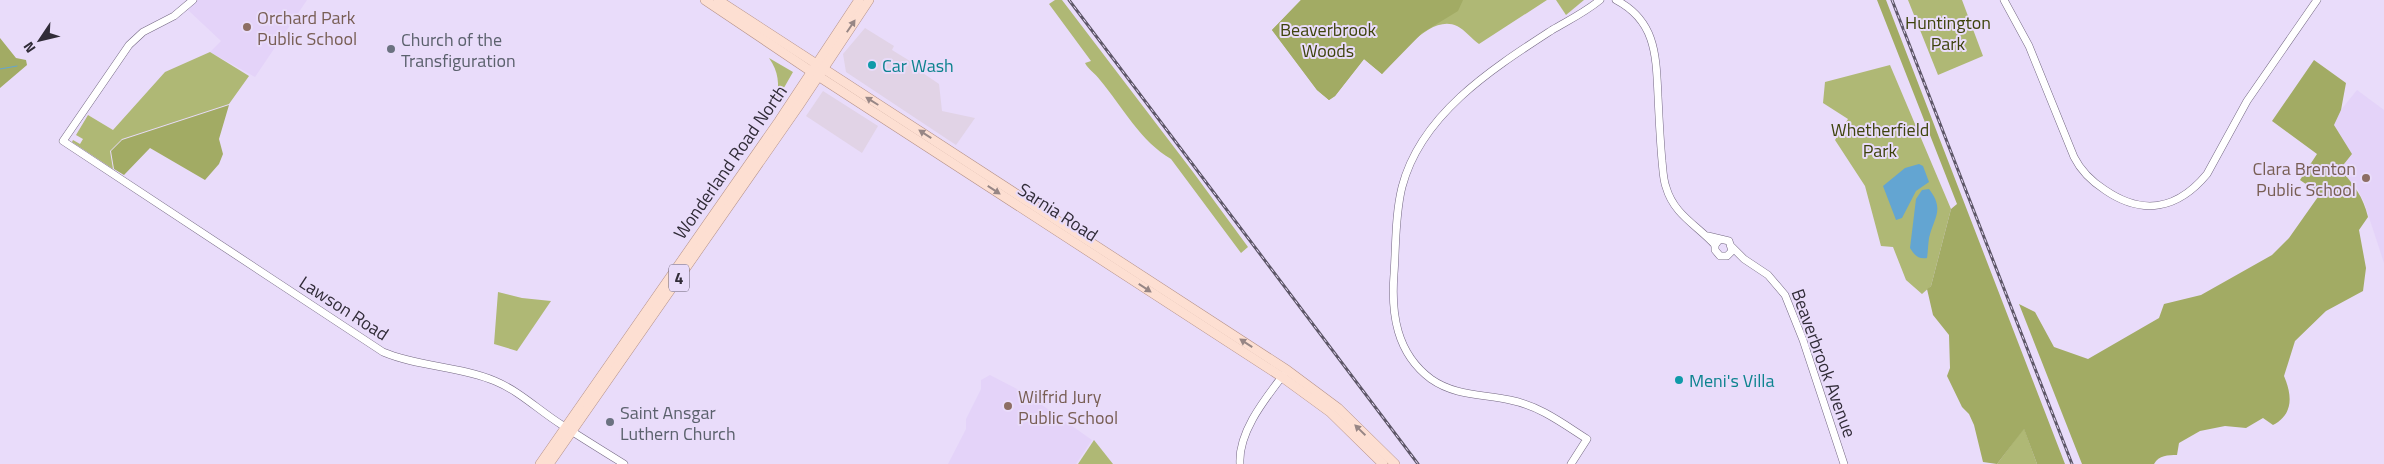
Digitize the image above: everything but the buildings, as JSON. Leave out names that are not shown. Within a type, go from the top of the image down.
[{"type":"main road","name":"Sarnia Road","points":[[705,0],[1338,408],[1395,464]]},
{"type":"main road","name":"Sarnia Road","points":[[718,0],[817,71]]},
{"type":"main road","name":"Wonderland Road North","points":[[817,71],[859,0]]},
{"type":"main road","name":"Wonderland Road North","points":[[549,464],[570,429],[817,71],[869,0]]},
{"type":"main road","name":"Sarnia Road","points":[[1284,373],[1330,412],[1383,464]]},
{"type":"main road","name":"Wonderland Road North","points":[[540,464],[570,429]]},
{"type":"street","name":"Lawson Road","points":[[193,0],[174,16],[143,32],[129,45],[63,141],[383,352],[400,359],[476,374],[495,381],[527,397],[570,429],[624,464]]},
{"type":"street","points":[[1586,11],[1592,0]]},
{"type":"street","points":[[1571,464],[1587,439],[1533,406],[1510,400],[1459,392],[1445,387],[1430,378],[1408,354],[1396,329],[1393,314],[1399,203],[1409,168],[1423,140],[1439,118],[1467,91],[1600,0]]},
{"type":"street","points":[[2004,0],[2029,46],[2077,164],[2093,182],[2121,201],[2145,207],[2169,202],[2199,184],[2207,174],[2247,101],[2317,0]]},
{"type":"street","points":[[1619,1],[1642,21],[1657,57],[1665,186],[1682,217],[1717,242],[1726,239],[1732,247],[1726,256],[1716,253],[1717,242]]},
{"type":"street","name":"Beaverbrook Avenue","points":[[1732,247],[1744,260],[1768,275],[1785,294],[1844,464]]},
{"type":"street","name":"Beaverbrook Avenue","points":[[1726,256],[1744,260]]},
{"type":"street","points":[[1240,464],[1241,446],[1247,432],[1284,373]]},
{"type":"shaded area","name":"Orchard Park Public School","points":[[197,0],[307,0],[255,77],[210,52],[221,41],[188,10]]},
{"type":"shaded area","points":[[865,28],[894,46],[892,50],[918,66],[917,69],[939,84],[942,111],[975,118],[956,145],[846,72],[843,54]]},
{"type":"shaded area","name":"Clara Brenton Public School","points":[[2357,90],[2384,110],[2384,263],[2364,202],[2357,188],[2339,169],[2352,154],[2334,125],[2341,110]]},
{"type":"shaded area","points":[[823,91],[878,126],[862,153],[806,116]]},
{"type":"shaded area","name":"Wilfrid Jury Public School","points":[[990,375],[1025,393],[1092,440],[1076,464],[948,464],[966,429],[966,419],[981,389],[981,380]]},
{"type":"green space","points":[[1055,0],[1062,0],[1193,172],[1248,247],[1241,253],[1171,159],[1150,143],[1086,65],[1085,63],[1091,61],[1049,4]]},
{"type":"green space","name":"Beaverbrook Woods","points":[[1301,0],[1547,0],[1479,44],[1457,26],[1447,24],[1426,31],[1406,48],[1382,74],[1364,59],[1335,96],[1329,100],[1317,90],[1272,30]]},
{"type":"green space","name":"Beaverbrook Woods","points":[[1301,0],[1463,0],[1458,11],[1422,33],[1382,74],[1364,59],[1335,96],[1329,100],[1317,90],[1272,30]]},
{"type":"green space","points":[[1556,0],[1584,0],[1566,15]]},
{"type":"green space","points":[[1877,0],[1886,0],[2065,464],[2037,464],[2024,429],[1997,464],[1983,462],[1974,425],[1969,414],[1962,407],[1947,376],[1950,368],[1949,335],[1933,315],[1927,289],[1931,286],[1951,209],[1957,204]]},
{"type":"green space","name":"Huntington Park","points":[[1908,0],[1962,0],[1983,56],[1938,75]]},
{"type":"green space","points":[[0,38],[16,58],[26,60],[27,65],[0,88]]},
{"type":"green space","points":[[210,52],[249,76],[229,104],[122,139],[110,151],[113,169],[72,142],[73,140],[80,144],[83,139],[76,135],[88,115],[113,130],[165,72]]},
{"type":"green space","points":[[769,58],[793,72],[777,100],[778,78]]},
{"type":"green space","points":[[2314,60],[2346,83],[2341,110],[2334,125],[2352,154],[2340,169],[2357,191],[2368,217],[2359,230],[2366,268],[2363,291],[2326,311],[2295,341],[2284,376],[2290,397],[2288,410],[2280,421],[2273,425],[2263,418],[2246,428],[2225,426],[2200,431],[2179,443],[2177,455],[2161,457],[2154,464],[2082,464],[2019,304],[2035,312],[2054,347],[2088,359],[2159,318],[2164,304],[2201,295],[2272,255],[2289,238],[2320,194],[2300,180],[2317,154],[2272,121]]},
{"type":"green space","name":"Whetherfield Park","points":[[1890,65],[1951,209],[1931,286],[1922,294],[1906,280],[1893,247],[1881,246],[1865,186],[1835,140],[1848,119],[1823,103],[1825,82]]},
{"type":"green space","points":[[229,105],[219,139],[223,154],[219,164],[205,180],[150,148],[124,175],[114,169],[111,151],[122,140]]},
{"type":"green space","points":[[498,292],[522,298],[551,301],[517,351],[494,344]]},
{"type":"green space","points":[[2024,428],[2037,464],[1997,464]]},
{"type":"green space","points":[[1094,440],[1113,464],[1078,464]]},
{"type":"water","points":[[1919,164],[1923,166],[1929,182],[1916,191],[1902,218],[1896,220],[1883,186],[1905,168]]},
{"type":"water","points":[[1929,189],[1934,196],[1937,214],[1929,238],[1927,258],[1921,258],[1915,255],[1910,248],[1916,199],[1922,190]]},
{"type":"waterway","points":[[0,69],[17,66]]},
{"type":"railway","points":[[1069,0],[1418,464]]},
{"type":"railway","points":[[1892,0],[2072,464]]},
{"type":"place","name":"Orchard Park Public School","points":[[247,27]]},
{"type":"place","name":"Church of the Transfiguration","points":[[391,49]]},
{"type":"place","name":"Car Wash","points":[[872,65]]},
{"type":"place","name":"Clara Brenton Public School","points":[[2366,178]]},
{"type":"place","name":"Meni's Villa","points":[[1679,380]]},
{"type":"place","name":"Wilfrid Jury Public School","points":[[1008,406]]},
{"type":"place","name":"Saint Ansgar Luthern Church","points":[[610,422]]}]
